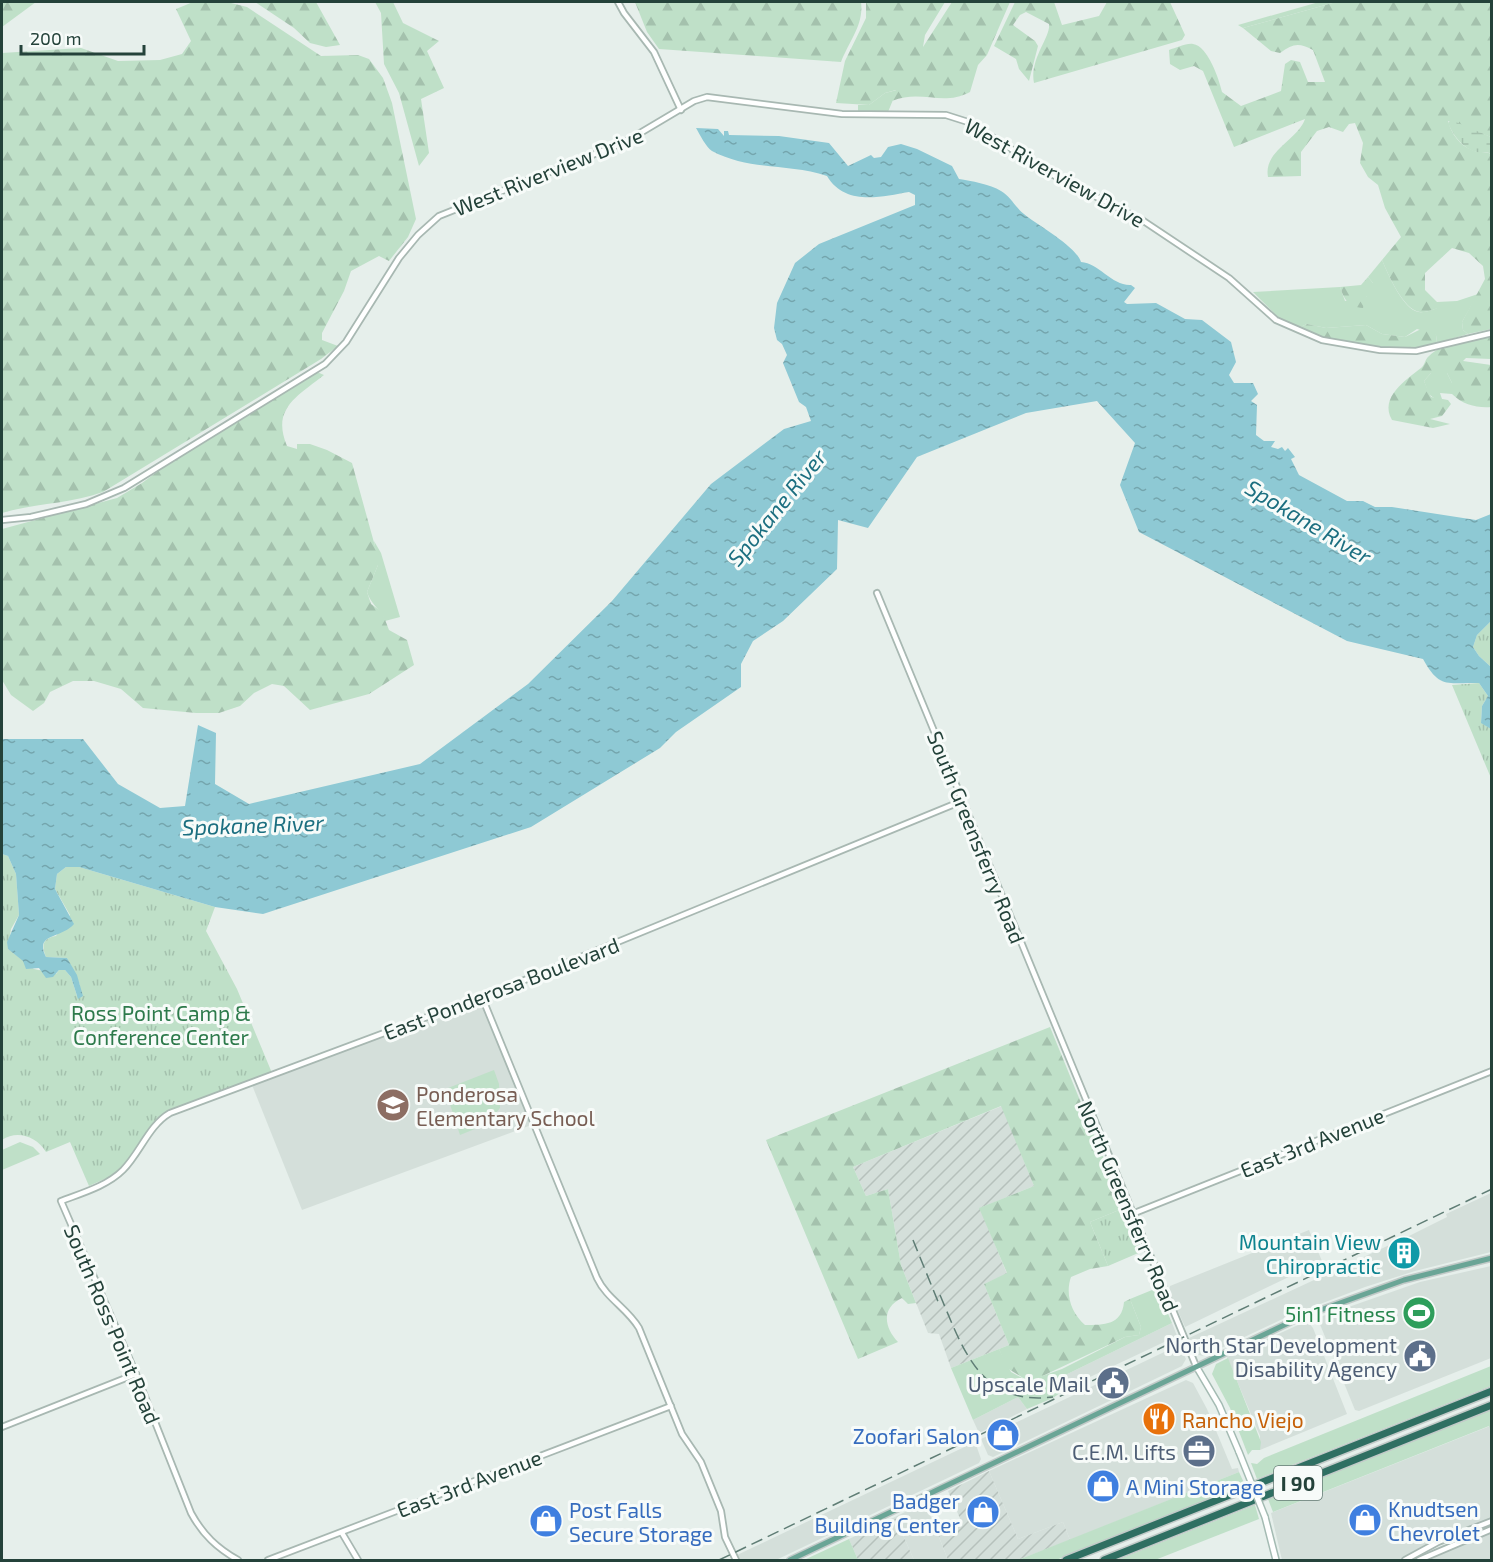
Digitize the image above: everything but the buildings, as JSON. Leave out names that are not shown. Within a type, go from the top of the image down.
[{"type":"highway","name":"I 90","points":[[1066,1560],[1491,1391]]},
{"type":"highway","name":"I 90","points":[[1104,1560],[1491,1405]]},
{"type":"main road","points":[[790,1560],[1196,1366],[1326,1307],[1404,1280],[1491,1258]]},
{"type":"main road","name":"North Greensferry Road","points":[[1196,1366],[1219,1405],[1239,1452],[1265,1517],[1276,1560]]},
{"type":"street","points":[[618,2],[654,52],[681,110]]},
{"type":"street","name":"West Riverview Drive","points":[[2,520],[30,517],[86,504],[124,488],[325,364],[346,342],[399,258],[418,235],[439,216],[454,208],[626,142],[700,98],[716,97],[833,113],[931,114],[958,118],[978,127],[1053,175],[1142,220],[1229,278],[1276,320],[1302,333],[1348,346],[1404,351],[1426,350],[1491,333]]},
{"type":"street","name":"South Greensferry Road","points":[[877,593],[1077,1082]]},
{"type":"street","name":"East Ponderosa Boulevard","points":[[61,1201],[105,1183],[119,1174],[158,1124],[170,1113],[482,997],[962,801]]},
{"type":"street","points":[[482,997],[603,1289],[639,1328],[685,1439],[701,1462],[721,1511],[725,1537],[736,1560]]},
{"type":"street","name":"East 3rd Avenue","points":[[1132,1214],[1491,1071]]},
{"type":"street","name":"North Greensferry Road","points":[[1077,1082],[1196,1366]]},
{"type":"street","name":"South Ross Point Road","points":[[61,1201],[136,1374],[191,1514],[202,1532],[214,1545],[238,1560]]},
{"type":"street","points":[[2,1427],[136,1374]]},
{"type":"street","name":"East 3rd Avenue","points":[[268,1560],[671,1406]]},
{"type":"street","points":[[1405,1560],[1438,1542],[1491,1521]]},
{"type":"street","points":[[1419,1560],[1491,1529]]},
{"type":"street","points":[[342,1533],[358,1560]]},
{"type":"shaded area","name":"Ponderosa Elementary School","points":[[482,997],[534,1124],[302,1210],[252,1085]]},
{"type":"shaded area","points":[[1002,1106],[1034,1186],[980,1208],[1007,1274],[984,1284],[1009,1345],[951,1368],[939,1334],[928,1333],[901,1265],[888,1189],[866,1196],[853,1167]]},
{"type":"shaded area","points":[[1491,1193],[1491,1252],[1415,1271],[1365,1287],[1291,1315],[1204,1356],[1198,1355],[1189,1338],[1411,1235],[1447,1217],[1446,1214]]},
{"type":"shaded area","points":[[1309,1230],[1322,1261],[1185,1327],[1169,1291],[1170,1286]]},
{"type":"shaded area","points":[[1491,1266],[1491,1358],[1359,1411],[1355,1410],[1319,1322],[1320,1317],[1420,1282]]},
{"type":"shaded area","points":[[1307,1321],[1313,1328],[1347,1414],[1260,1450],[1260,1436],[1227,1357]]},
{"type":"shaded area","points":[[1172,1323],[1177,1336],[1056,1393],[1051,1382]]},
{"type":"shaded area","points":[[1179,1345],[1186,1359],[1182,1366],[993,1457],[988,1455],[981,1439]]},
{"type":"shaded area","points":[[1186,1380],[1193,1383],[1207,1409],[1232,1469],[1238,1468],[1239,1472],[1070,1540],[1063,1522],[1018,1539],[989,1471]]},
{"type":"shaded area","points":[[1018,1397],[1027,1409],[979,1433],[973,1420]]},
{"type":"shaded area","points":[[1490,1426],[1491,1518],[1428,1543],[1399,1560],[1282,1560],[1271,1513]]},
{"type":"shaded area","points":[[975,1442],[981,1459],[979,1463],[776,1560],[739,1560],[737,1555]]},
{"type":"shaded area","points":[[989,1471],[1018,1539],[1063,1522],[1070,1540],[1018,1560],[948,1560],[937,1532],[962,1523],[948,1491]]},
{"type":"shaded area","points":[[925,1502],[948,1560],[914,1560],[895,1517]]},
{"type":"shaded area","points":[[895,1517],[914,1560],[858,1560],[849,1539]]},
{"type":"shaded area","points":[[1491,1531],[1491,1560],[1423,1560]]},
{"type":"green space","points":[[2,2],[36,2],[2,27]]},
{"type":"green space","points":[[193,2],[227,2],[247,7],[321,56],[358,55],[369,59],[383,78],[392,103],[416,219],[408,237],[389,261],[379,256],[351,271],[344,291],[322,333],[322,340],[338,346],[321,359],[103,492],[2,513],[2,53],[81,48],[118,61],[160,60],[182,54],[191,41],[176,9]]},
{"type":"green space","points":[[255,2],[316,2],[340,45],[326,47],[310,43],[294,28]]},
{"type":"green space","points":[[375,2],[393,2],[403,23],[439,41],[427,51],[444,88],[421,99],[429,153],[419,166],[399,93],[384,64],[381,13]]},
{"type":"green space","points":[[635,2],[861,2],[861,10],[858,26],[841,62],[659,49],[647,32]]},
{"type":"green space","points":[[866,2],[945,2],[925,35],[923,47],[952,2],[1010,2],[987,55],[978,65],[970,92],[950,98],[913,97],[892,101],[896,90],[885,93],[869,105],[836,103],[845,61],[866,18]]},
{"type":"green space","points":[[1015,2],[1054,2],[1062,25],[1099,16],[1107,2],[1170,2],[1185,35],[1182,40],[1034,83],[1033,74],[1037,57],[1047,35],[1049,24],[1026,12],[1020,15],[1013,25],[1035,41],[1038,46],[1029,81],[1019,69],[1016,59],[994,46]]},
{"type":"green space","points":[[1319,2],[1336,2],[1243,28],[1238,25]]},
{"type":"green space","points":[[1336,2],[1491,2],[1491,137],[1448,121],[1451,130],[1460,142],[1474,151],[1491,154],[1491,329],[1468,334],[1463,330],[1462,322],[1485,279],[1483,266],[1469,253],[1452,248],[1425,273],[1425,290],[1437,302],[1438,308],[1420,312],[1414,310],[1402,298],[1382,260],[1401,237],[1385,208],[1378,185],[1368,177],[1360,163],[1363,143],[1355,123],[1349,124],[1343,132],[1329,127],[1317,131],[1301,152],[1301,176],[1268,177],[1271,160],[1296,133],[1305,119],[1234,147],[1203,71],[1194,66],[1180,70],[1170,64],[1169,50],[1187,44],[1198,46],[1212,64],[1222,92],[1241,106],[1281,91],[1285,64],[1291,60],[1300,62],[1308,82],[1325,82],[1313,50],[1296,45],[1280,53],[1271,51],[1243,28]]},
{"type":"green space","points":[[897,90],[888,112],[858,111],[858,105],[869,105],[885,93]]},
{"type":"green space","points":[[1451,120],[1491,137],[1491,154],[1477,152],[1463,145],[1450,128],[1448,123]]},
{"type":"green space","points":[[1382,260],[1392,282],[1407,305],[1413,310],[1426,312],[1437,308],[1437,302],[1457,301],[1478,294],[1462,322],[1463,330],[1468,334],[1437,343],[1436,335],[1417,329],[1405,337],[1382,334],[1366,325],[1326,328],[1307,324],[1298,328],[1280,319],[1253,292],[1340,287],[1345,301],[1366,297],[1373,283],[1368,277]]},
{"type":"green space","points":[[1368,277],[1373,283],[1373,291],[1366,297],[1363,308],[1350,304],[1340,287],[1361,285]]},
{"type":"green space","points":[[1307,324],[1326,328],[1366,325],[1382,334],[1405,337],[1429,325],[1436,335],[1437,343],[1403,348],[1366,347],[1331,340],[1298,328]]},
{"type":"green space","points":[[1491,336],[1491,359],[1466,358],[1463,361],[1491,365],[1491,407],[1475,406],[1461,401],[1452,394],[1452,383],[1447,373],[1431,373],[1424,381],[1431,397],[1448,400],[1451,404],[1442,416],[1430,419],[1450,424],[1433,428],[1392,420],[1389,404],[1396,390],[1422,367],[1429,356],[1450,345]]},
{"type":"green space","points":[[317,372],[324,375],[297,397],[285,412],[282,422],[287,446],[297,449],[297,444],[310,444],[352,463],[378,557],[378,565],[367,592],[371,604],[382,612],[389,630],[407,640],[414,665],[369,694],[310,710],[284,686],[272,684],[254,693],[240,706],[219,713],[143,708],[121,689],[94,681],[73,681],[50,692],[44,703],[33,711],[11,695],[2,680],[2,529],[117,498],[173,460]]},
{"type":"green space","points":[[1431,373],[1447,373],[1452,383],[1452,394],[1440,393],[1442,399],[1432,396],[1424,381]]},
{"type":"green space","points":[[374,541],[381,553],[400,617],[385,621],[367,592],[378,565]]},
{"type":"green space","points":[[1491,621],[1491,667],[1473,647],[1477,635]]},
{"type":"green space","points":[[1479,683],[1488,696],[1482,706],[1481,722],[1491,729],[1491,778],[1452,685]]},
{"type":"green space","name":"Ross Point Camp & Conference Center","points":[[2,854],[8,856],[16,874],[19,915],[11,929],[8,949],[34,969],[56,974],[59,970],[65,970],[71,977],[77,996],[80,985],[67,958],[46,957],[44,949],[46,940],[56,936],[70,915],[55,889],[57,874],[66,867],[79,867],[215,907],[206,931],[237,989],[272,1073],[164,1113],[121,1168],[109,1177],[89,1186],[70,1142],[46,1152],[37,1142],[26,1136],[14,1135],[2,1140]]},
{"type":"green space","points":[[1050,1027],[1124,1208],[1090,1222],[1108,1266],[1090,1269],[1071,1277],[1070,1303],[1076,1315],[1085,1325],[1099,1325],[1116,1319],[1123,1310],[1124,1302],[1130,1299],[1141,1327],[1139,1335],[1125,1337],[1034,1380],[1028,1381],[1007,1368],[999,1349],[1009,1345],[984,1284],[1007,1273],[979,1208],[1034,1186],[1001,1106],[853,1167],[866,1196],[888,1189],[901,1265],[916,1303],[908,1304],[902,1298],[895,1302],[888,1312],[890,1330],[898,1342],[858,1359],[766,1140]]},
{"type":"green space","points":[[494,1070],[499,1084],[500,1108],[487,1124],[460,1135],[446,1092],[448,1088]]},
{"type":"green space","points":[[20,1142],[33,1147],[40,1154],[2,1170],[2,1150]]},
{"type":"green space","points":[[1124,1208],[1143,1251],[1108,1266],[1090,1222]]},
{"type":"green space","points":[[1157,1288],[1172,1323],[1051,1382],[1056,1393],[1064,1390],[1053,1398],[1027,1409],[1018,1397],[973,1420],[951,1368],[999,1349],[1011,1372],[1028,1381],[1062,1369],[1125,1337],[1139,1335],[1141,1327],[1130,1299]]},
{"type":"green space","points":[[1228,1358],[1261,1442],[1260,1450],[1252,1450],[1248,1455],[1230,1408],[1212,1374],[1216,1364]]},
{"type":"green space","points":[[1491,1366],[1491,1386],[1257,1479],[1251,1463],[1257,1464],[1264,1458]]},
{"type":"green space","points":[[1491,1410],[1491,1431],[1489,1426],[1273,1512],[1268,1499]]},
{"type":"green space","points":[[1239,1472],[1245,1485],[1056,1560],[1018,1560]]},
{"type":"green space","points":[[1255,1505],[1259,1519],[1155,1560],[1117,1560]]},
{"type":"green space","points":[[849,1539],[858,1560],[804,1560]]},
{"type":"water","name":"Spokane River","points":[[696,128],[718,129],[724,136],[724,131],[728,131],[729,135],[779,136],[829,143],[848,166],[871,155],[874,158],[881,157],[888,147],[901,144],[917,149],[952,166],[959,179],[1001,191],[1024,214],[1072,249],[1081,262],[1094,266],[1118,282],[1131,285],[1135,288],[1124,302],[1127,304],[1156,303],[1185,319],[1202,320],[1231,342],[1236,362],[1229,375],[1234,383],[1253,383],[1258,394],[1251,401],[1257,405],[1256,435],[1264,441],[1275,441],[1271,447],[1278,449],[1282,447],[1285,451],[1288,448],[1295,457],[1291,459],[1299,475],[1347,501],[1363,501],[1375,507],[1392,507],[1476,520],[1491,514],[1491,621],[1477,635],[1473,647],[1491,667],[1491,729],[1481,723],[1482,706],[1488,696],[1479,683],[1446,682],[1435,676],[1423,659],[1347,641],[1139,532],[1120,485],[1135,443],[1097,401],[1026,413],[917,457],[868,528],[838,520],[837,569],[783,621],[753,641],[741,664],[741,687],[676,732],[660,748],[531,827],[263,914],[215,907],[79,867],[66,867],[57,874],[55,889],[74,924],[69,929],[46,940],[43,949],[46,957],[67,958],[77,975],[83,996],[78,999],[71,977],[65,970],[59,970],[53,977],[46,978],[39,968],[26,969],[23,961],[8,949],[7,942],[19,915],[16,874],[8,856],[2,854],[2,739],[83,739],[118,784],[160,808],[185,806],[198,725],[216,733],[215,784],[249,804],[420,764],[528,684],[612,601],[711,484],[784,429],[811,421],[806,407],[799,402],[783,363],[787,355],[782,344],[777,340],[774,328],[777,303],[795,263],[819,244],[915,205],[915,195],[909,192],[875,197],[853,196],[835,186],[827,176],[798,169],[741,162],[712,151]]},
{"type":"railway","points":[[719,1560],[1492,1189]]},
{"type":"railway","points":[[913,1240],[939,1304]]},
{"type":"railway","points":[[940,1295],[967,1353],[978,1370],[991,1383],[1008,1392],[1028,1397],[1053,1397]]},
{"type":"place","name":"Ponderosa Elementary School","points":[[393,1105]]},
{"type":"place","name":"Mountain View Chiropractic","points":[[1404,1253]]},
{"type":"place","name":"5in1 Fitness","points":[[1419,1313]]},
{"type":"place","name":"North Star Development Disability Agency","points":[[1420,1356]]},
{"type":"place","name":"Upscale Mail","points":[[1113,1383]]},
{"type":"place","name":"Rancho Viejo","points":[[1159,1419]]},
{"type":"place","name":"Zoofari Salon","points":[[1003,1435]]},
{"type":"place","name":"C.E.M. Lifts","points":[[1199,1451]]},
{"type":"place","name":"A Mini Storage","points":[[1103,1486]]},
{"type":"place","name":"Badger Building Center","points":[[983,1512]]},
{"type":"place","name":"Knudtsen Chevrolet","points":[[1365,1520]]},
{"type":"place","name":"Post Falls Secure Storage","points":[[546,1521]]}]
